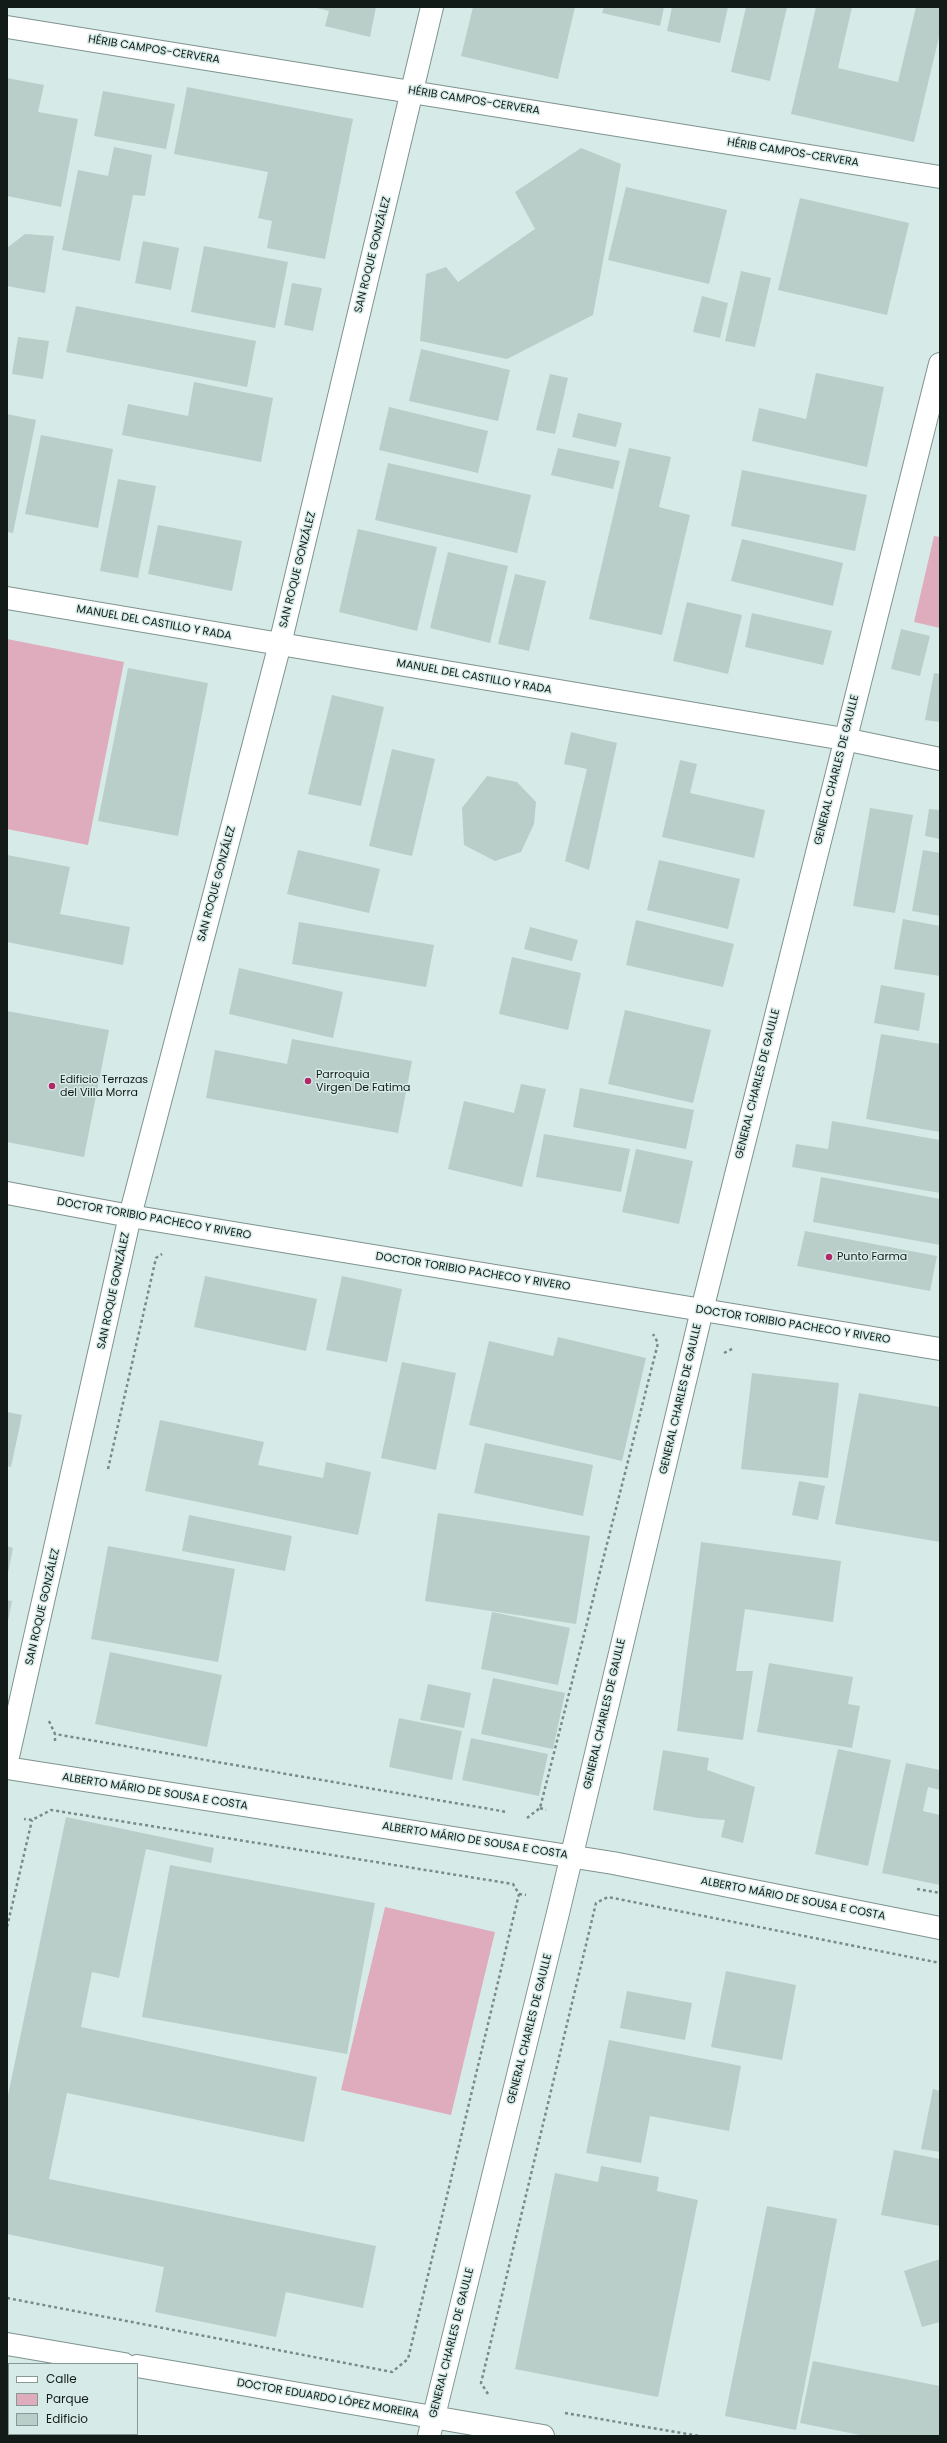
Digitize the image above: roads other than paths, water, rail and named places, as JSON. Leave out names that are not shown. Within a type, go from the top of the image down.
[{"type":"street","name":"SAN ROQUE GONZÁLEZ","points":[[7,1762],[130,1216],[280,644],[432,7]]},
{"type":"street","name":"HÉRIB CAMPOS-CERVERA","points":[[7,27],[413,90],[940,177]]},
{"type":"street","name":"GENERAL CHARLES DE GAULLE","points":[[431,2426],[571,1856],[702,1310],[844,739],[940,364]]},
{"type":"street","name":"MANUEL DEL CASTILLO Y RADA","points":[[7,598],[844,739],[940,759]]},
{"type":"street","name":"DOCTOR TORIBIO PACHECO Y RIVERO","points":[[7,1193],[130,1216],[940,1349]]},
{"type":"street","name":"ALBERTO MÁRIO DE SOUSA E COSTA","points":[[7,1768],[571,1856],[940,1928]]},
{"type":"street","points":[[7,2344],[118,2363]]},
{"type":"street","name":"DOCTOR EDUARDO LÓPEZ MOREIRA","points":[[138,2366],[431,2426],[542,2436]]},
{"type":"place","name":"Parroquia Virgen De Fatima","points":[[308,1081]]},
{"type":"place","name":"Edificio Terrazas del Villa Morra","points":[[52,1086]]},
{"type":"place","name":"Punto Farma","points":[[829,1257]]}]
